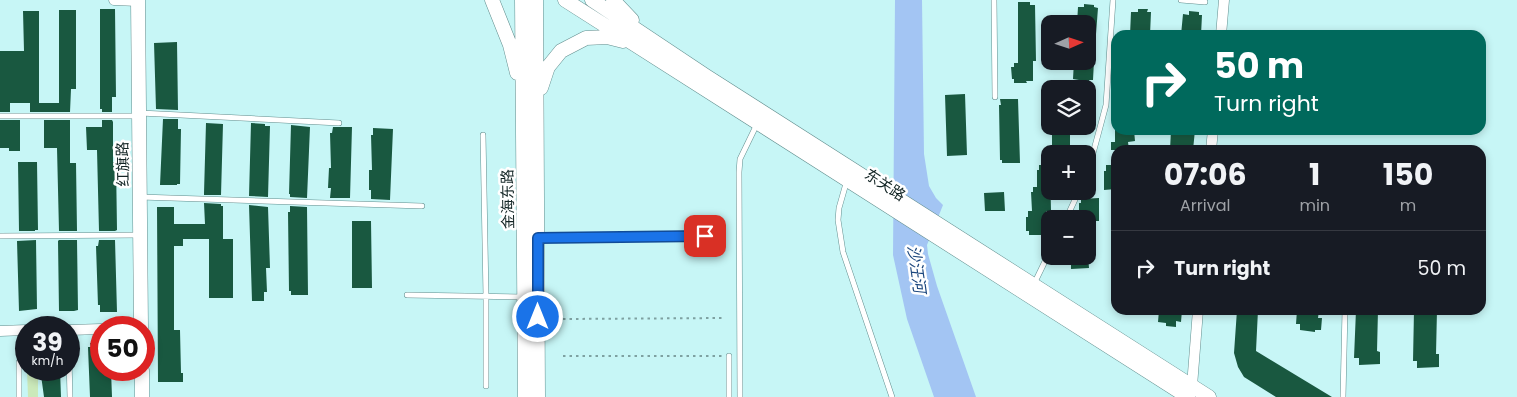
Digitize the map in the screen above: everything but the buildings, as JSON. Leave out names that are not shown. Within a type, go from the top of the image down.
[{"type":"main road","name":"红旗路","points":[[138,0],[141,316]]},
{"type":"main road","points":[[492,0],[510,45],[523,95]]},
{"type":"main road","name":"金海东路","points":[[522,0],[525,397]]},
{"type":"main road","name":"金海东路","points":[[536,0],[538,397]]},
{"type":"main road","name":"东关路","points":[[565,0],[847,180],[1190,391],[1209,397]]},
{"type":"main road","name":"东关路","points":[[592,0],[706,76],[1034,285],[1190,391]]},
{"type":"main road","points":[[613,0],[645,36]]},
{"type":"main road","points":[[537,101],[548,67],[561,51],[586,38],[607,37],[629,42]]},
{"type":"main road","points":[[142,381],[142,397]]},
{"type":"street","points":[[114,0],[138,0]]},
{"type":"street","points":[[1221,30],[1224,0]]},
{"type":"street","points":[[1190,391],[1198,315]]},
{"type":"street","points":[[0,331],[15,330]]},
{"type":"lane","points":[[994,0],[995,97]]},
{"type":"lane","points":[[1095,145],[1106,105],[1113,0]]},
{"type":"lane","points":[[1181,0],[1205,2]]},
{"type":"lane","points":[[0,116],[139,115],[339,123]]},
{"type":"lane","points":[[740,397],[739,172],[740,159],[758,123]]},
{"type":"lane","points":[[483,135],[486,386]]},
{"type":"lane","points":[[847,180],[839,208],[838,220],[843,252],[892,397]]},
{"type":"lane","points":[[140,197],[422,206]]},
{"type":"lane","points":[[0,236],[140,235]]},
{"type":"lane","points":[[538,238],[723,236]]},
{"type":"lane","points":[[1034,285],[1043,265]]},
{"type":"lane","points":[[407,295],[525,297]]},
{"type":"lane","points":[[1344,397],[1345,315]]},
{"type":"lane","points":[[729,397],[730,356]]},
{"type":"lane","points":[[19,381],[19,397]]},
{"type":"lane","points":[[70,381],[70,397]]},
{"type":"path","points":[[563,319],[725,318]]},
{"type":"path","points":[[563,356],[730,356]]},
{"type":"green space","points":[[27,381],[38,381],[38,397],[28,397]]},
{"type":"water","name":"沙汪河","points":[[895,0],[922,0],[924,154],[929,186],[943,205],[927,245],[928,254],[937,286],[976,397],[934,397],[907,319],[893,255]]},
{"type":"route","points":[[538,317],[538,238],[705,236]]}]
